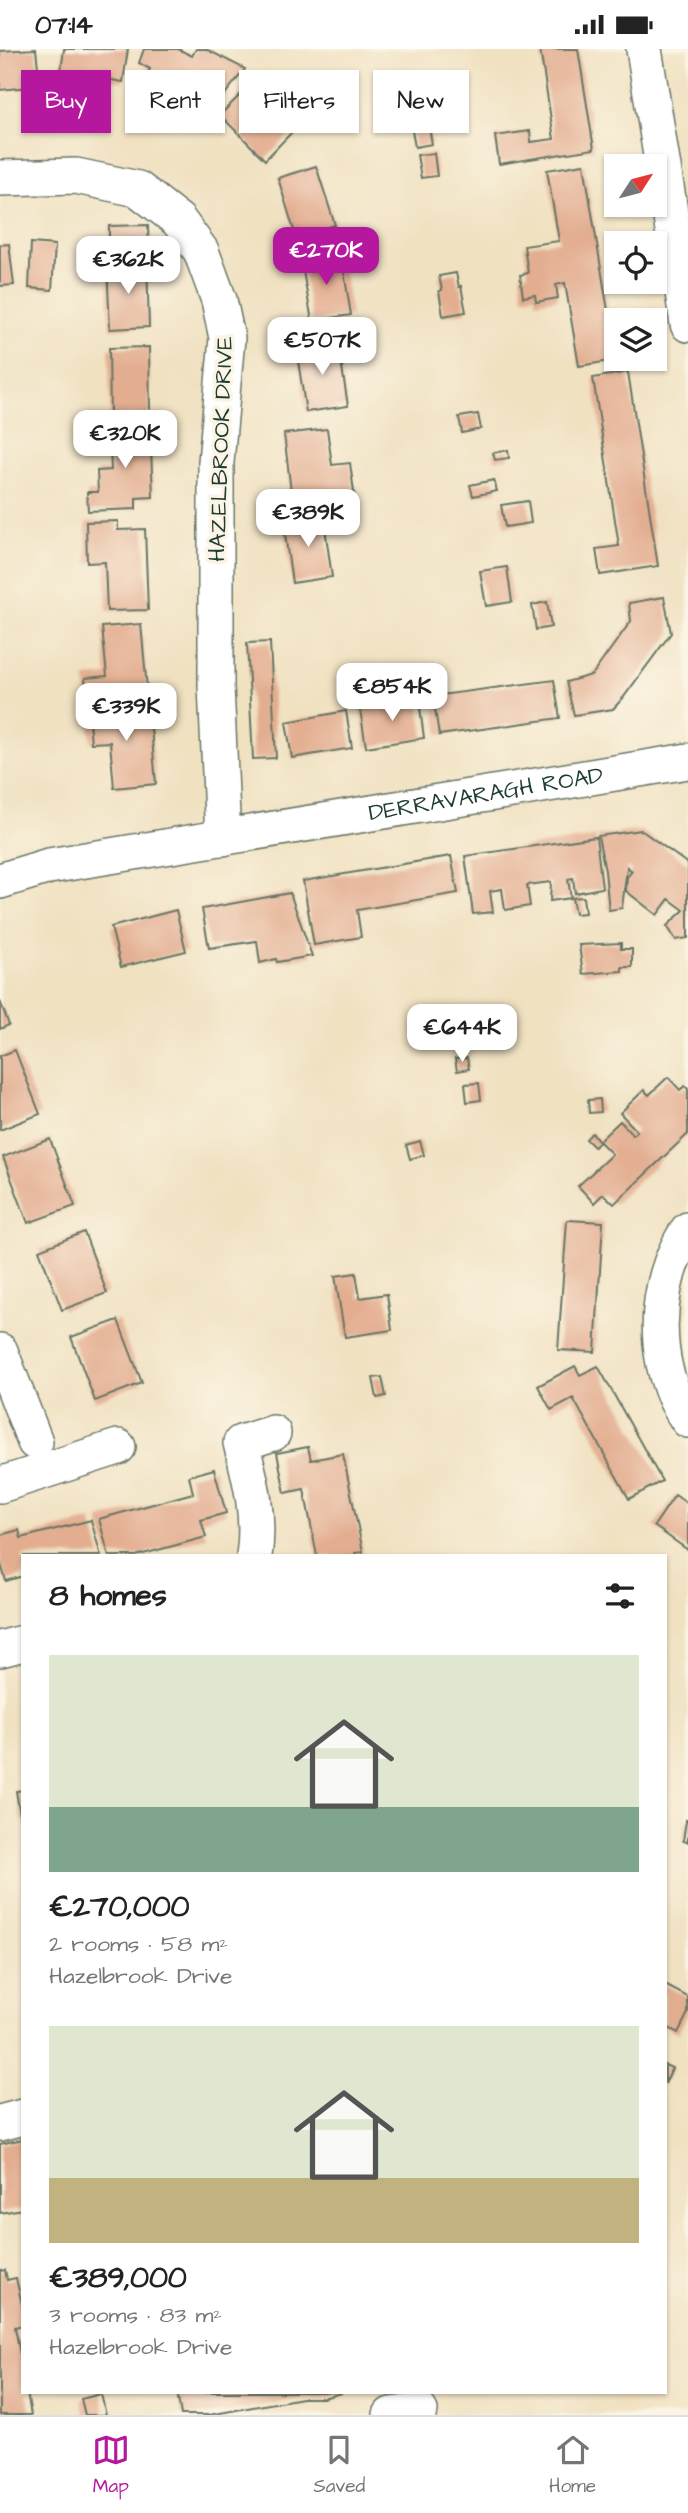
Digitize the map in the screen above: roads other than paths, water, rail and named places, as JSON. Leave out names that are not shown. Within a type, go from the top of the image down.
[{"type":"street","points":[[644,49],[688,324]]},
{"type":"street","name":"HAZELBROOK DRIVE","points":[[0,178],[76,176],[138,189],[178,220],[201,251],[219,300],[227,338],[216,462],[216,686],[223,838]]},
{"type":"street","name":"DERRAVARAGH ROAD","points":[[223,838],[688,761]]},
{"type":"street","points":[[0,881],[49,866],[223,838]]},
{"type":"street","points":[[688,1230],[679,1243],[664,1284],[660,1328],[666,1371],[688,1420]]},
{"type":"street","points":[[0,1351],[35,1442]]},
{"type":"street","points":[[254,1554],[257,1538],[255,1506],[241,1443],[273,1433]]},
{"type":"street","points":[[0,1485],[118,1447]]},
{"type":"street","points":[[0,1650],[21,1644]]},
{"type":"street","points":[[0,2123],[21,2118]]}]
